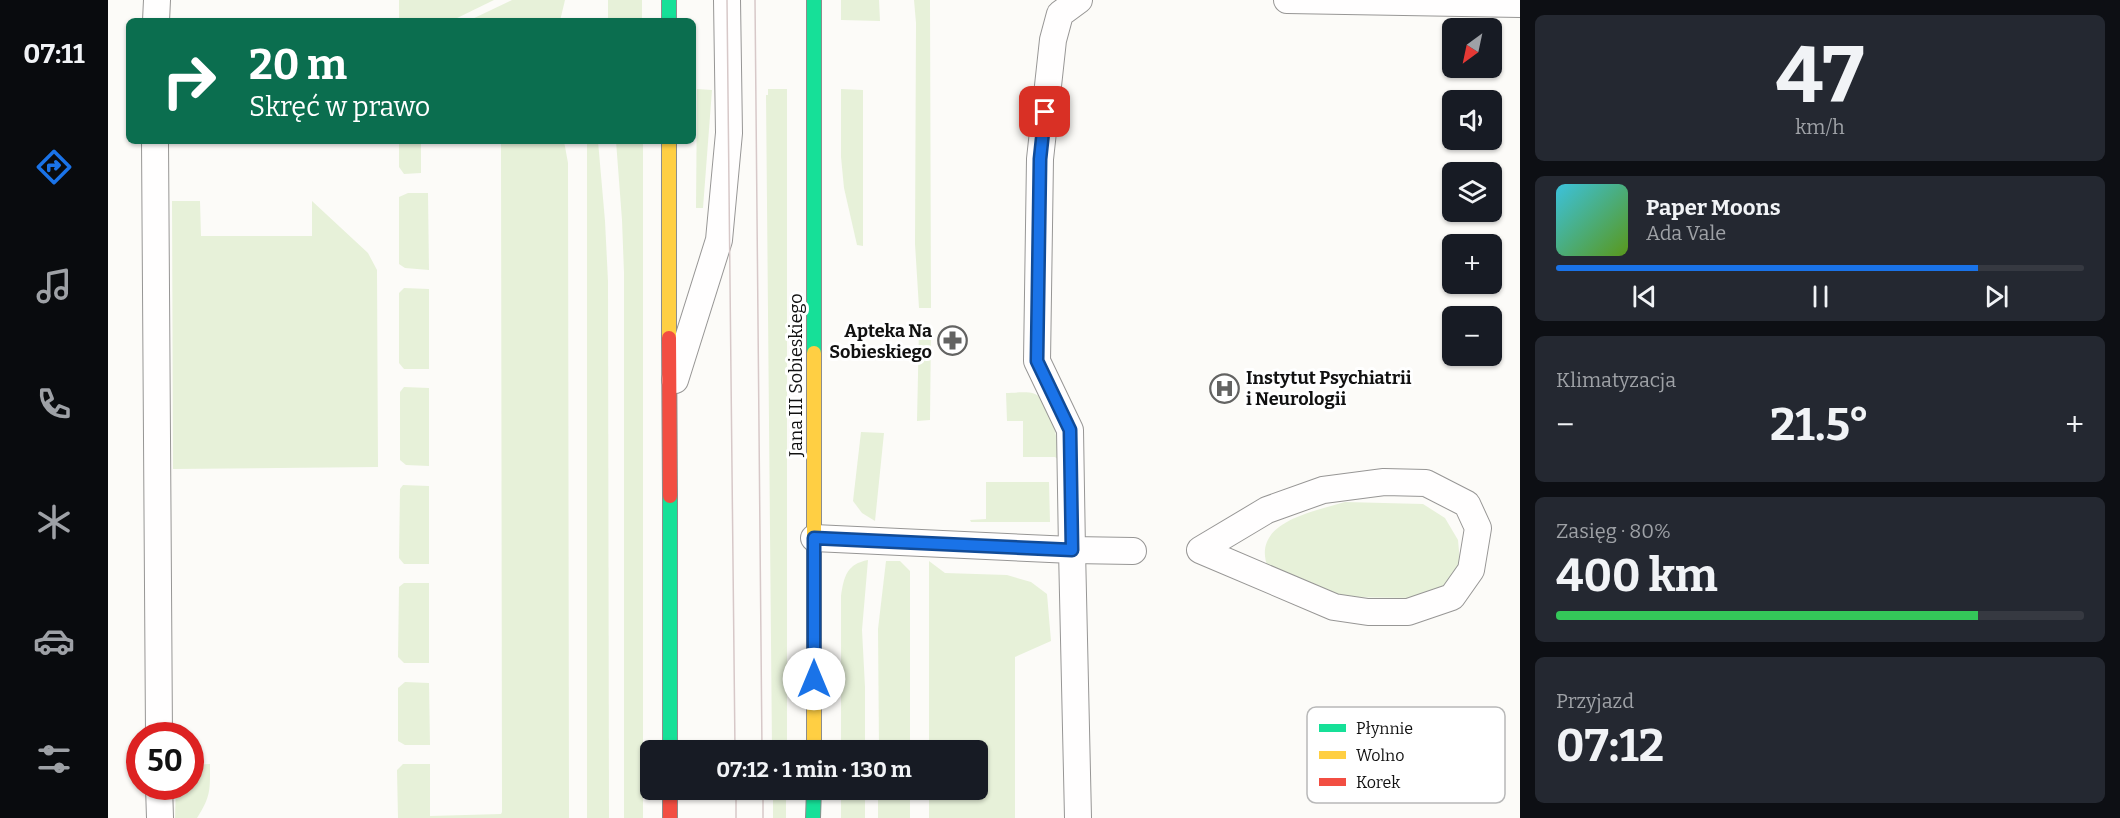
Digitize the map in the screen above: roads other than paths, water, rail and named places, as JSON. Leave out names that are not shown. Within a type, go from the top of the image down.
[{"type":"main road","points":[[669,0],[669,18]]},
{"type":"main road","name":"Jana III Sobieskiego","points":[[814,0],[814,740]]},
{"type":"main road","points":[[669,144],[670,740]]},
{"type":"main road","points":[[670,800],[670,818]]},
{"type":"main road","points":[[813,818],[814,800]]},
{"type":"lane","points":[[156,18],[157,0]]},
{"type":"lane","points":[[669,399],[718,240],[729,133],[727,0]]},
{"type":"lane","points":[[1078,818],[1070,430],[1037,361],[1039,171],[1053,40],[1060,14],[1079,0]]},
{"type":"lane","points":[[1287,0],[1520,4]]},
{"type":"lane","points":[[155,144],[159,722]]},
{"type":"lane","points":[[1384,482],[1426,483],[1467,504],[1478,528],[1471,570],[1452,597],[1408,612],[1368,612],[1334,607],[1200,550],[1267,510],[1323,490],[1384,482]]},
{"type":"lane","points":[[814,538],[1133,551]]},
{"type":"lane","points":[[159,800],[160,818]]},
{"type":"tram line","points":[[727,0],[735,740]]},
{"type":"tram line","points":[[755,0],[762,740]]},
{"type":"tram line","points":[[736,800],[736,818]]},
{"type":"tram line","points":[[763,800],[763,818]]},
{"type":"place","name":"Apteka Na Sobieskiego","points":[[953,341]]},
{"type":"place","name":"Instytut Psychiatrii i Neurologii","points":[[1225,388]]}]
